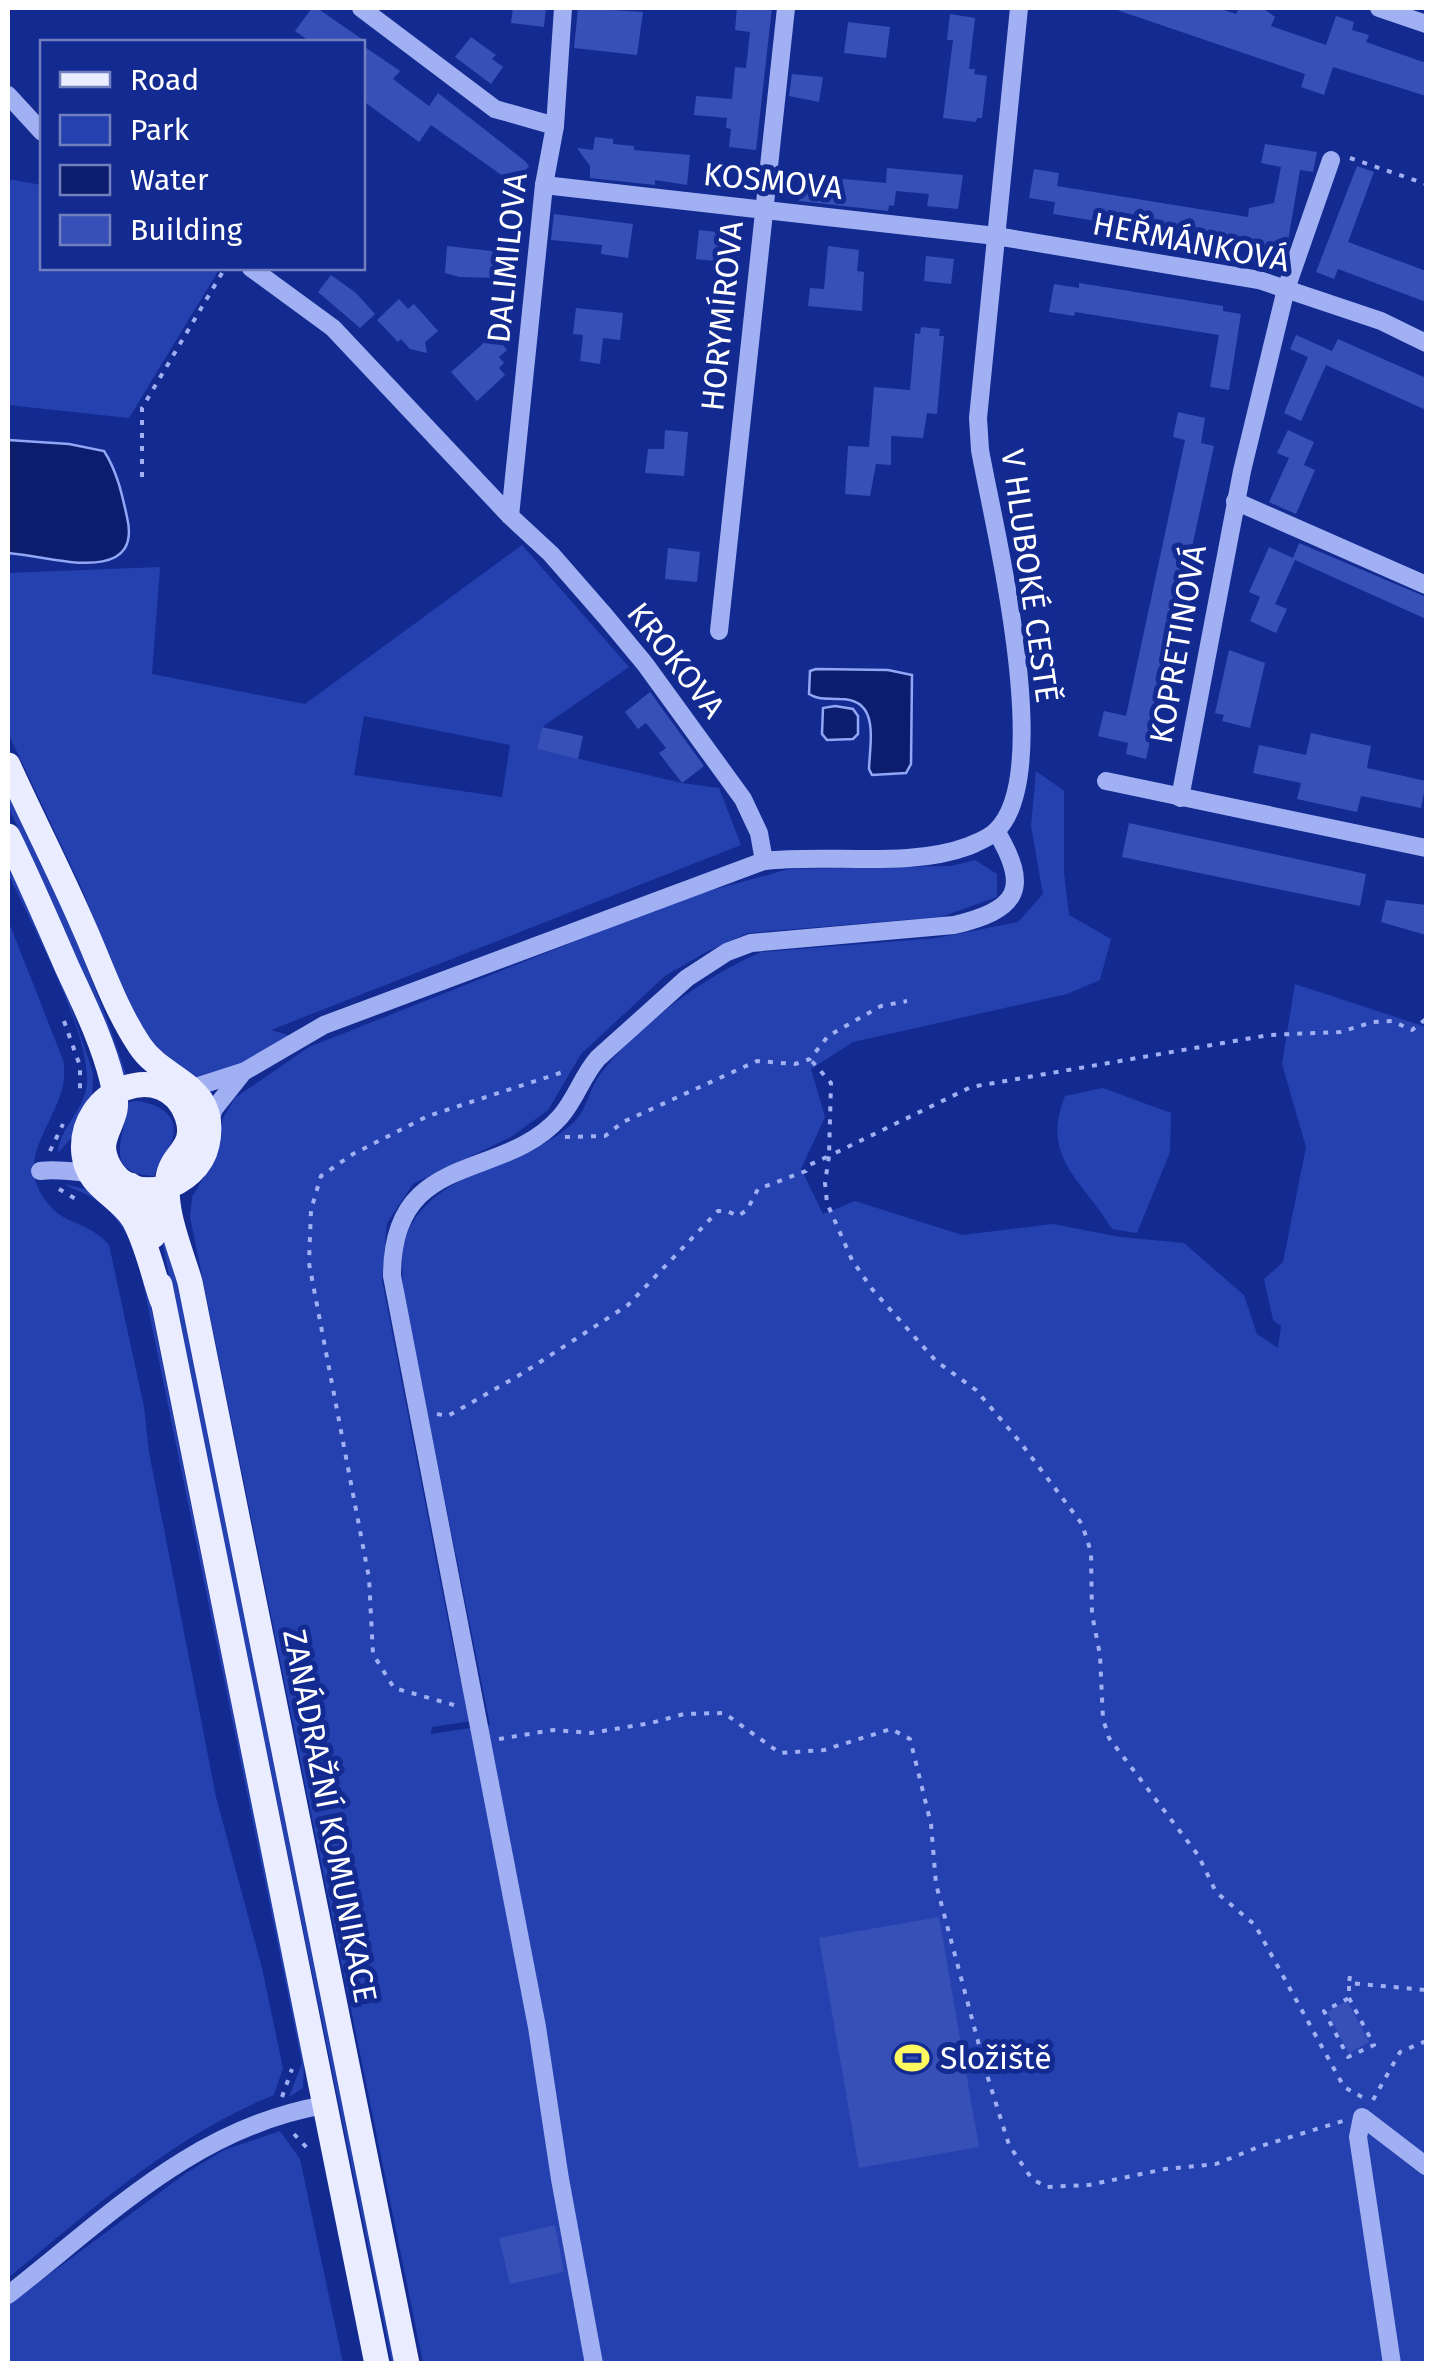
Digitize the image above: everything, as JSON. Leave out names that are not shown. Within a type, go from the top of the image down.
[{"type":"main road","points":[[8,766],[83,924],[114,1000],[132,1068],[143,1080],[203,1106],[208,1126]]},
{"type":"main road","points":[[8,836],[70,1002],[103,1046],[97,1098],[78,1121],[89,1173]]},
{"type":"main road","points":[[114,1000],[185,1110],[190,1130],[182,1154],[170,1169],[167,1188]]},
{"type":"main road","points":[[97,1098],[137,1086],[172,1090]]},
{"type":"main road","name":"ZANÁDRAŽNÍ KOMUNIKACE","points":[[97,1098],[116,1108],[102,1143],[107,1163],[142,1199],[149,1216],[162,1300],[377,2364]]},
{"type":"main road","name":"ZANÁDRAŽNÍ KOMUNIKACE","points":[[190,1282],[182,1197],[206,1150],[208,1126]]},
{"type":"main road","name":"ZANÁDRAŽNÍ KOMUNIKACE","points":[[89,1173],[132,1216],[162,1300]]},
{"type":"main road","points":[[125,1182],[152,1190],[167,1188],[190,1175]]},
{"type":"main road","name":"ZANÁDRAŽNÍ KOMUNIKACE","points":[[167,1188],[190,1282],[407,2364]]},
{"type":"street","points":[[362,8],[495,109],[554,126]]},
{"type":"street","name":"DALIMILOVA","points":[[510,516],[544,185],[554,126],[563,8]]},
{"type":"street","name":"HORYMÍROVA","points":[[719,631],[786,8]]},
{"type":"street","name":"V HLUBOKÉ CESTĚ","points":[[996,831],[1015,794],[1022,740],[1019,676],[980,450],[978,418],[1020,8]]},
{"type":"street","points":[[1379,8],[1426,24]]},
{"type":"street","points":[[8,95],[40,130]]},
{"type":"street","name":"KOPRETINOVÁ","points":[[1180,798],[1235,501],[1286,289],[1330,160]]},
{"type":"street","name":"KOSMOVA","points":[[544,185],[996,236]]},
{"type":"street","name":"HEŘMÁNKOVÁ","points":[[996,236],[1260,280],[1381,321],[1426,342]]},
{"type":"street","name":"KROKOVA","points":[[254,270],[333,328],[510,516],[551,554],[657,680],[744,798],[759,832],[764,860]]},
{"type":"street","points":[[1235,501],[1426,586]]},
{"type":"street","name":"KOPRETINOVÁ","points":[[1106,781],[1426,848]]},
{"type":"street","points":[[172,1090],[245,1071],[324,1026],[764,860],[925,857],[968,846],[996,831],[1014,864],[1017,880],[1011,900],[1002,909],[954,925],[767,940],[727,952],[648,1011],[588,1070],[560,1117],[531,1138],[443,1178],[418,1198],[400,1224],[392,1249],[392,1276],[537,2027],[594,2364]]},
{"type":"street","points":[[208,1126],[214,1109],[245,1071]]},
{"type":"street","points":[[78,1121],[51,1169],[125,1182]]},
{"type":"street","points":[[8,2296],[181,2159],[247,2125],[285,2112],[325,2106]]},
{"type":"street","points":[[1392,2364],[1358,2137],[1366,2109],[1426,2166]]},
{"type":"path","points":[[1330,160],[1346,157],[1426,184]]},
{"type":"path","points":[[142,476],[142,408],[224,270]]},
{"type":"path","points":[[531,1138],[605,1136],[623,1122],[757,1061],[795,1064],[810,1059],[828,1036],[881,1006],[907,1001]]},
{"type":"path","points":[[70,1002],[82,1081],[97,1098]]},
{"type":"path","points":[[418,1409],[448,1416],[523,1373],[628,1305],[718,1211],[727,1210],[738,1216],[747,1210],[758,1188],[806,1171],[809,1165],[971,1087],[1268,1035],[1340,1032],[1372,1022],[1392,1022],[1412,1030],[1426,1018]]},
{"type":"path","points":[[810,1059],[832,1082],[824,1183],[827,1203],[852,1260],[872,1289],[936,1361],[976,1390],[1032,1462],[1053,1482],[1082,1524],[1090,1552],[1092,1614],[1108,1738],[1198,1855],[1216,1892],[1255,1925],[1344,2087],[1366,2109]]},
{"type":"path","points":[[78,1121],[50,1145],[51,1169],[60,1190],[88,1206]]},
{"type":"path","points":[[484,1742],[553,1730],[591,1733],[684,1714],[710,1713],[724,1713],[780,1753],[824,1750],[891,1729],[910,1740],[931,1824],[936,1884],[987,2075],[1009,2145],[1032,2179],[1047,2187],[1089,2185],[1216,2164],[1366,2109],[1400,2052],[1426,2041]]},
{"type":"path","points":[[1349,1998],[1324,2010],[1348,2057],[1374,2045],[1349,1998],[1350,1976]]},
{"type":"path","points":[[1349,1984],[1426,1990]]},
{"type":"path","points":[[282,2100],[292,2060]]},
{"type":"green space","points":[[8,179],[40,185],[40,270],[219,270],[129,418],[8,405]]},
{"type":"green space","points":[[522,545],[629,667],[542,727],[537,749],[719,788],[741,845],[271,1030],[291,1036],[252,1061],[200,1079],[168,1063],[137,1025],[81,887],[8,733],[8,573],[160,567],[152,674],[305,704]],"holes":[[[364,716],[510,745],[502,797],[354,775]]]},
{"type":"green space","points":[[1036,771],[1064,791],[1064,872],[1069,915],[1111,939],[1100,980],[1067,994],[853,1042],[811,1069],[825,1117],[801,1169],[823,1214],[855,1201],[962,1235],[1053,1224],[1120,1237],[1184,1243],[1244,1295],[1257,1334],[1278,1348],[1281,1326],[1273,1320],[1264,1279],[1283,1262],[1306,1147],[1282,1064],[1295,984],[1426,1027],[1426,2363],[423,2363],[190,1217],[192,1197],[213,1162],[223,1118],[235,1098],[309,1047],[687,897],[789,869],[951,866],[975,860],[997,874],[997,897],[941,917],[748,933],[708,951],[665,976],[581,1054],[548,1110],[511,1137],[413,1184],[387,1223],[382,1280],[455,1657],[471,1721],[432,1727],[431,1734],[490,1725],[404,1296],[403,1248],[413,1222],[446,1189],[534,1148],[574,1122],[599,1076],[632,1039],[695,988],[741,962],[762,952],[937,938],[1018,922],[1043,894],[1031,826]]},
{"type":"green space","points":[[8,788],[87,967],[127,1078],[120,1080],[76,957],[8,806]]},
{"type":"green space","points":[[8,862],[69,1001],[93,1073],[92,1096],[75,1134],[58,1153],[86,1090],[86,1069],[72,1013],[8,873]]},
{"type":"green space","points":[[8,920],[63,1060],[59,1098],[36,1151],[38,1188],[57,1213],[94,1232],[109,1245],[144,1407],[149,1452],[216,1797],[262,1968],[283,2068],[274,2095],[201,2131],[167,2153],[8,2278]]},
{"type":"green space","points":[[1103,1088],[1171,1113],[1170,1152],[1137,1233],[1112,1229],[1061,1152],[1059,1118],[1065,1096]]},
{"type":"green space","points":[[135,1101],[163,1110],[172,1121],[171,1142],[154,1176],[137,1173],[121,1159],[127,1103]]},
{"type":"green space","points":[[65,1184],[88,1190],[122,1217],[142,1262],[304,2062],[303,2088],[289,2097],[302,2063],[142,1277],[130,1243],[112,1214],[93,1198]]},
{"type":"green space","points":[[162,1200],[399,2363],[392,2363],[154,1202]]},
{"type":"green space","points":[[280,2131],[300,2159],[343,2363],[8,2363],[8,2305],[186,2173],[224,2150]]},
{"type":"water","points":[[8,440],[104,451],[116,475],[127,517],[128,539],[121,553],[106,561],[87,563],[8,553]]},
{"type":"water","points":[[888,670],[912,675],[911,764],[906,773],[872,775],[867,714],[853,701],[809,694],[810,671]]},
{"type":"water","points":[[823,708],[853,709],[858,716],[858,734],[853,739],[827,740],[822,734]]},
{"type":"building","points":[[312,8],[317,8],[363,40],[308,40],[295,31]]},
{"type":"building","points":[[513,8],[546,8],[544,27],[511,23]]},
{"type":"building","points":[[578,8],[643,12],[637,55],[574,48]]},
{"type":"building","points":[[737,8],[772,8],[756,150],[729,147],[731,129],[726,128],[727,118],[694,115],[696,96],[732,99],[735,67],[746,68],[750,32],[735,30]]},
{"type":"building","points":[[1118,8],[1218,8],[1236,14],[1239,8],[1264,9],[1275,17],[1271,26],[1326,45],[1336,16],[1354,22],[1352,30],[1369,35],[1366,42],[1426,63],[1426,96],[1333,67],[1324,95],[1301,87],[1305,74]]},
{"type":"building","points":[[950,14],[975,18],[969,69],[987,76],[982,118],[976,122],[943,118],[953,40],[947,40]]},
{"type":"building","points":[[848,22],[890,27],[886,58],[844,53]]},
{"type":"building","points":[[471,37],[496,55],[492,59],[503,67],[491,84],[455,57]]},
{"type":"building","points":[[365,47],[400,71],[393,79],[429,106],[438,93],[529,166],[518,180],[513,176],[510,181],[431,125],[419,142],[365,102]]},
{"type":"building","points":[[792,74],[823,77],[819,102],[789,96]]},
{"type":"building","points":[[595,137],[634,146],[634,150],[690,155],[687,185],[590,178],[590,166],[577,148],[593,150]]},
{"type":"building","points":[[1265,144],[1317,152],[1313,172],[1300,170],[1281,265],[1265,262],[1268,249],[1053,214],[1055,202],[1029,198],[1034,169],[1059,173],[1057,186],[1248,217],[1249,208],[1274,203],[1281,167],[1261,163]]},
{"type":"building","points":[[1357,166],[1374,172],[1348,242],[1426,271],[1426,302],[1338,269],[1334,279],[1316,272]]},
{"type":"building","points":[[887,168],[963,175],[958,209],[927,206],[929,194],[896,191],[894,206],[889,205],[888,211],[799,201],[802,175],[886,183]]},
{"type":"building","points":[[554,214],[633,224],[628,258],[601,254],[602,245],[551,240]]},
{"type":"building","points":[[699,230],[742,235],[739,257],[733,256],[732,263],[696,259]]},
{"type":"building","points":[[447,246],[500,252],[498,278],[445,273]]},
{"type":"building","points":[[828,246],[859,250],[857,271],[864,272],[862,311],[808,306],[810,288],[824,289]]},
{"type":"building","points":[[926,256],[954,259],[951,284],[924,281]]},
{"type":"building","points":[[331,275],[356,293],[375,314],[360,328],[318,292]]},
{"type":"building","points":[[1079,283],[1223,306],[1223,311],[1241,314],[1229,390],[1210,387],[1219,335],[1075,312],[1074,316],[1049,312],[1054,284],[1079,288]]},
{"type":"building","points":[[399,299],[408,309],[414,304],[438,331],[425,342],[427,353],[410,349],[401,339],[398,342],[377,320]]},
{"type":"building","points":[[576,308],[623,313],[620,340],[603,338],[600,364],[580,361],[583,335],[573,334]]},
{"type":"building","points":[[921,327],[940,329],[939,336],[944,336],[937,414],[927,413],[923,438],[891,436],[891,465],[876,464],[870,496],[845,494],[848,446],[869,447],[874,387],[910,390],[915,333],[920,334]]},
{"type":"building","points":[[494,334],[507,350],[499,357],[504,363],[499,368],[505,375],[477,401],[451,372]]},
{"type":"building","points":[[1296,335],[1332,351],[1338,339],[1426,378],[1426,410],[1326,365],[1301,421],[1284,413],[1308,357],[1290,349]]},
{"type":"building","points":[[1178,412],[1205,418],[1201,443],[1214,446],[1146,759],[1126,754],[1128,743],[1098,736],[1104,711],[1126,716],[1185,440],[1173,437]]},
{"type":"building","points":[[665,430],[688,432],[684,476],[645,473],[648,449],[664,449]]},
{"type":"building","points":[[1288,430],[1314,442],[1304,465],[1315,470],[1296,514],[1269,502],[1289,458],[1277,453]]},
{"type":"building","points":[[1299,543],[1426,597],[1426,619],[1295,560],[1275,604],[1287,609],[1276,633],[1250,621],[1260,597],[1249,592],[1269,547],[1293,558]]},
{"type":"building","points":[[668,548],[700,552],[697,582],[665,579]]},
{"type":"building","points":[[1229,650],[1265,663],[1250,728],[1222,721],[1224,715],[1215,713]]},
{"type":"building","points":[[650,692],[704,766],[682,783],[659,753],[666,748],[646,723],[638,729],[625,712]]},
{"type":"building","points":[[542,727],[583,736],[578,759],[537,749]]},
{"type":"building","points":[[1311,733],[1371,746],[1367,768],[1426,781],[1421,808],[1361,796],[1357,812],[1297,799],[1301,783],[1253,773],[1259,745],[1306,755]]},
{"type":"building","points":[[1129,823],[1366,874],[1360,906],[1122,857]]},
{"type":"building","points":[[1386,900],[1426,905],[1426,935],[1381,922]]},
{"type":"building","points":[[939,1917],[979,2147],[859,2168],[819,1938]]},
{"type":"building","points":[[1347,2001],[1369,2042],[1349,2053],[1327,2012]]},
{"type":"building","points":[[555,2225],[564,2272],[510,2284],[499,2238]]},
{"type":"place","name":"Složiště","points":[[912,2058]]}]
